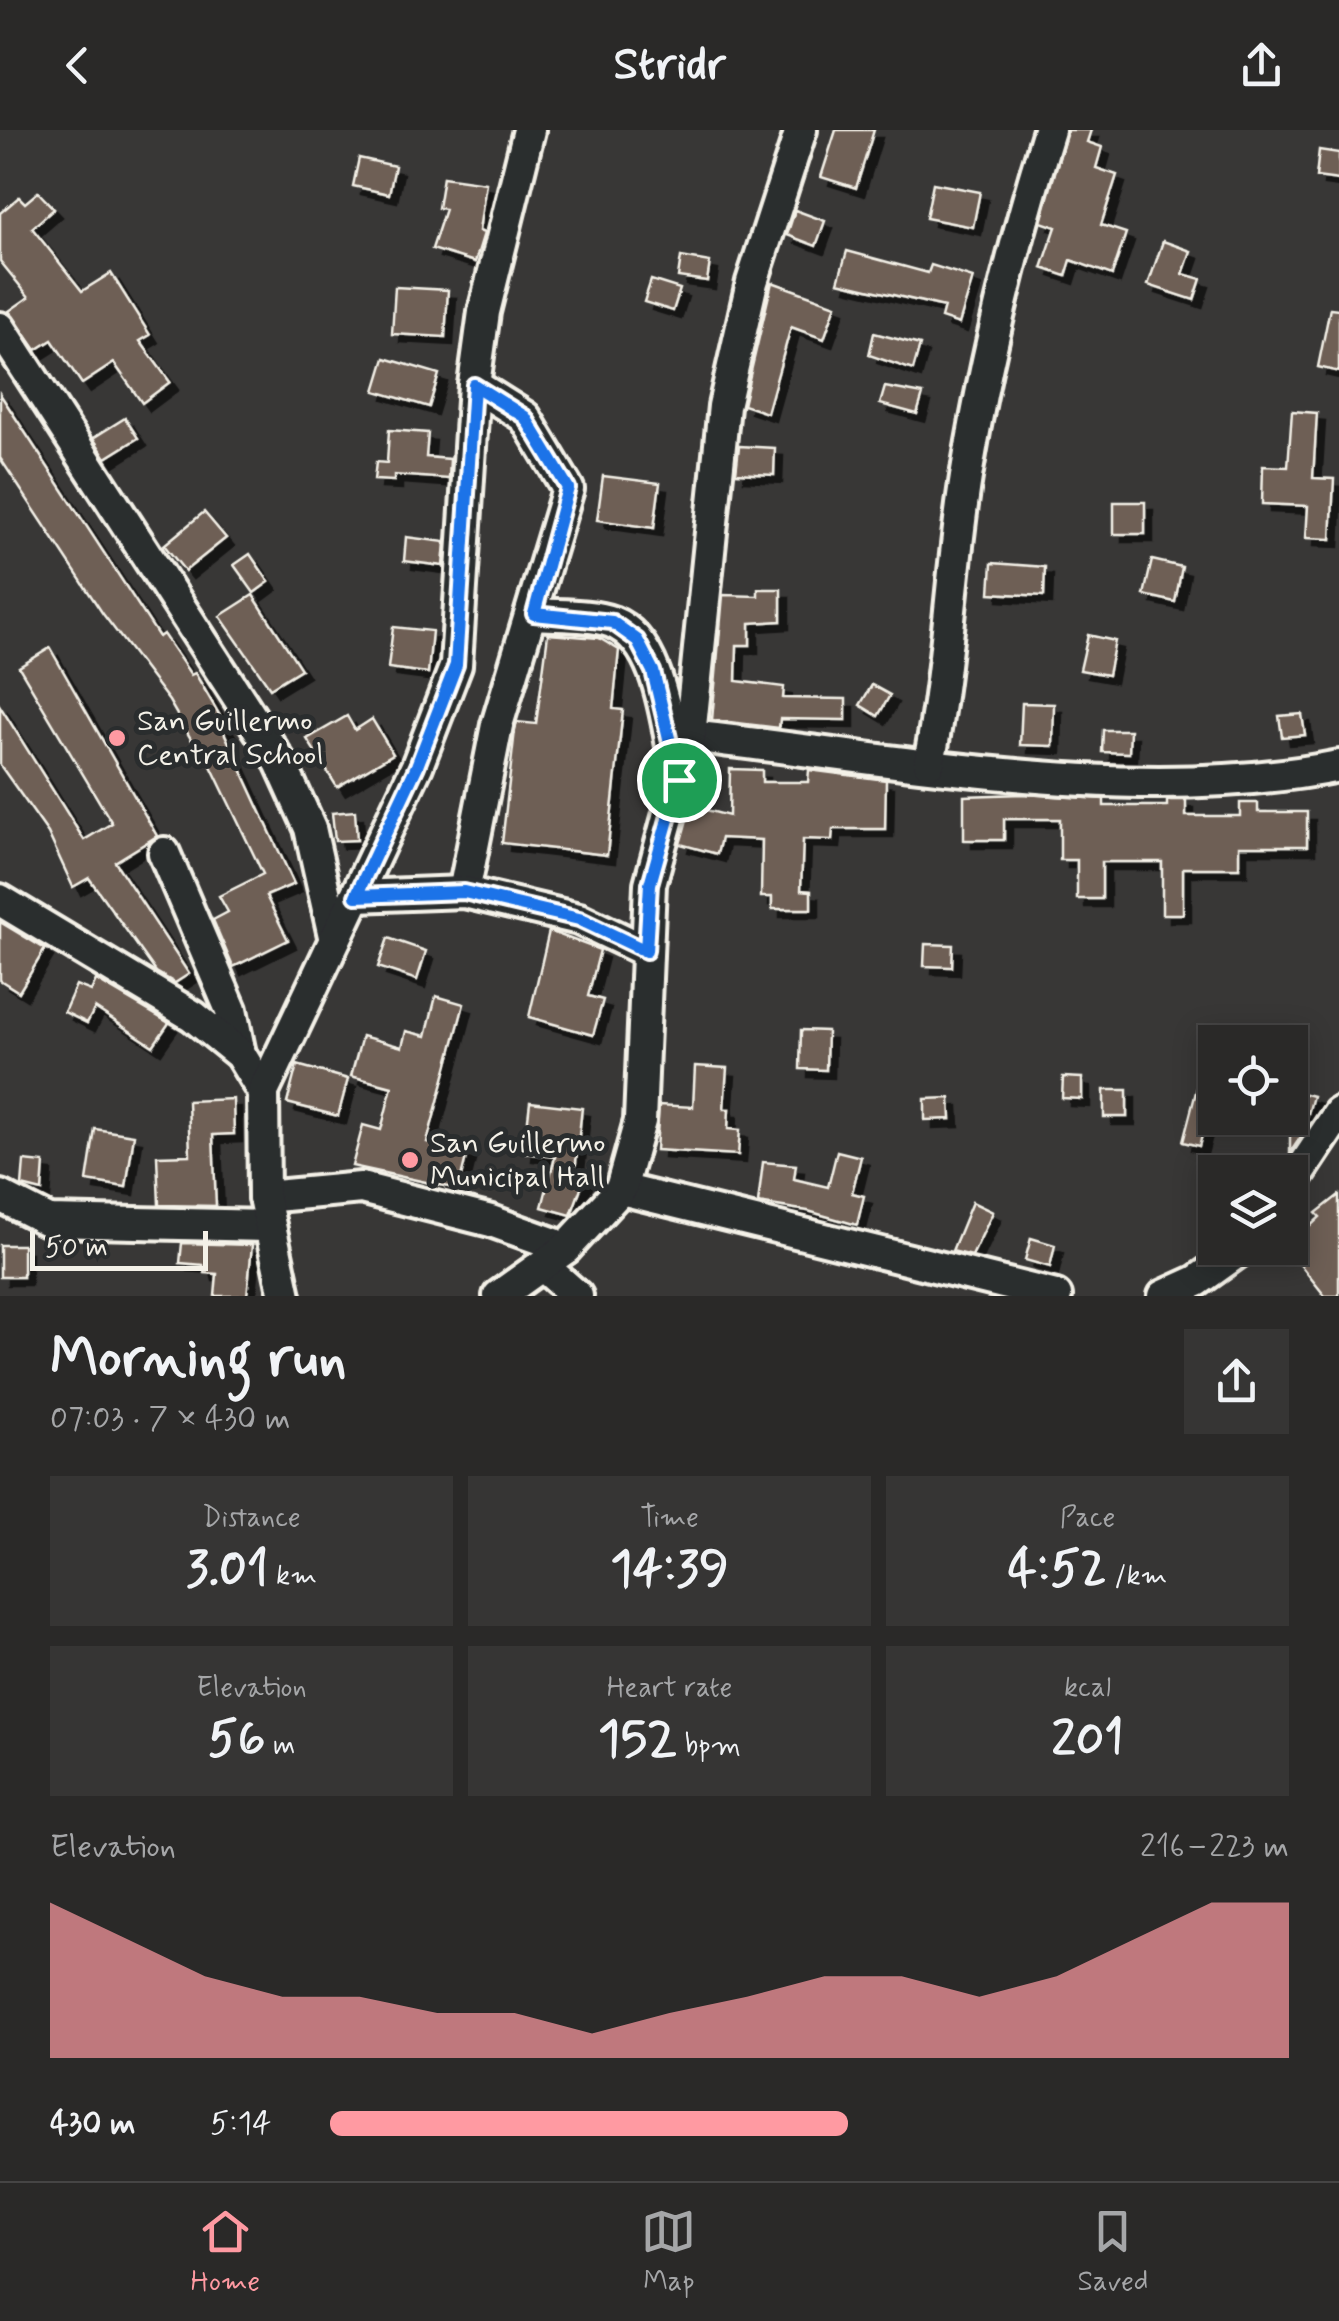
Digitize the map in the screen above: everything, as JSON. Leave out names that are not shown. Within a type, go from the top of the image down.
[{"type":"street","points":[[285,1296],[266,1212],[263,1092],[417,766],[456,665],[474,385],[484,312],[529,130]]},
{"type":"street","points":[[499,1296],[554,1257],[620,1189],[640,1121],[646,1056],[650,884],[690,736],[724,406],[752,282],[802,130]]},
{"type":"street","points":[[929,762],[939,712],[966,477],[1016,239],[1049,130]]},
{"type":"street","points":[[0,328],[280,762],[310,828],[334,936]]},
{"type":"street","points":[[464,892],[497,725],[534,614],[568,488],[525,417],[474,385]]},
{"type":"street","points":[[534,614],[612,622],[637,640],[653,671],[679,780]]},
{"type":"street","points":[[690,736],[1048,776],[1255,778],[1339,766]]},
{"type":"street","points":[[164,852],[230,1010],[240,1054],[263,1092]]},
{"type":"street","points":[[356,896],[464,892],[579,919],[646,951]]},
{"type":"street","points":[[0,900],[193,1016],[240,1054]]},
{"type":"street","points":[[1308,1160],[1339,1113]]},
{"type":"street","points":[[0,1196],[48,1221],[266,1212],[360,1188],[490,1221],[554,1257],[577,1296]]},
{"type":"street","points":[[620,1189],[1056,1296]]},
{"type":"street","points":[[1164,1296],[1197,1281],[1219,1265]]},
{"type":"building","points":[[836,130],[874,130],[856,188],[821,177]]},
{"type":"building","points":[[1067,130],[1091,130],[1087,142],[1102,147],[1096,168],[1117,175],[1101,225],[1126,233],[1112,275],[1071,260],[1066,276],[1042,268],[1056,227],[1041,222]]},
{"type":"building","points":[[1319,150],[1339,153],[1339,180],[1316,177]]},
{"type":"building","points":[[359,158],[395,166],[389,194],[353,186]]},
{"type":"building","points":[[443,177],[486,183],[479,231],[484,233],[475,262],[432,249],[445,209],[438,208]]},
{"type":"building","points":[[933,183],[980,192],[973,227],[926,218]]},
{"type":"building","points":[[38,192],[54,209],[32,228],[82,291],[111,273],[150,335],[140,341],[170,382],[142,403],[114,363],[82,384],[52,340],[36,350],[9,311],[29,297],[0,261],[0,213],[19,197],[25,203]]},
{"type":"building","points":[[795,210],[825,221],[816,246],[787,235]]},
{"type":"building","points":[[1163,241],[1191,251],[1183,274],[1201,279],[1194,300],[1148,285]]},
{"type":"building","points":[[847,251],[928,273],[931,265],[973,278],[959,324],[941,318],[944,307],[838,282]]},
{"type":"building","points":[[681,257],[710,262],[707,281],[678,277]]},
{"type":"building","points":[[651,280],[680,289],[673,311],[644,302]]},
{"type":"building","points":[[772,282],[836,305],[824,339],[791,327],[767,413],[743,405]]},
{"type":"building","points":[[395,287],[448,290],[445,337],[392,334]]},
{"type":"building","points":[[1330,308],[1339,309],[1339,372],[1318,367]]},
{"type":"building","points":[[874,333],[920,345],[913,370],[869,355]]},
{"type":"building","points":[[385,358],[439,374],[429,407],[375,391]]},
{"type":"building","points":[[885,387],[923,394],[917,414],[880,404]]},
{"type":"building","points":[[0,394],[159,637],[163,634],[191,675],[195,673],[227,728],[223,730],[294,884],[266,896],[288,940],[233,967],[213,920],[228,912],[219,896],[263,874],[200,743],[195,746],[169,701],[103,614],[0,458]]},
{"type":"building","points":[[1292,411],[1317,413],[1313,478],[1334,479],[1331,539],[1306,538],[1308,506],[1262,504],[1263,466],[1288,467]]},
{"type":"building","points":[[125,418],[138,438],[106,458],[93,438]]},
{"type":"building","points":[[389,430],[428,433],[426,457],[450,459],[449,479],[394,475],[394,481],[374,480],[376,462],[387,463]]},
{"type":"building","points":[[739,446],[775,448],[774,475],[736,473]]},
{"type":"building","points":[[603,476],[660,483],[654,528],[597,520]]},
{"type":"building","points":[[1114,502],[1145,502],[1145,534],[1114,534]]},
{"type":"building","points":[[204,512],[226,538],[185,571],[164,545]]},
{"type":"building","points":[[406,537],[445,542],[443,566],[404,561]]},
{"type":"building","points":[[250,554],[269,582],[254,593],[234,565]]},
{"type":"building","points":[[1152,560],[1182,567],[1175,602],[1144,595]]},
{"type":"building","points":[[992,563],[1045,567],[1044,596],[990,593]]},
{"type":"building","points":[[758,589],[781,589],[781,621],[750,623],[750,645],[737,645],[736,681],[784,687],[783,698],[846,699],[846,720],[780,719],[779,728],[712,720],[723,595],[758,596]]},
{"type":"building","points":[[253,595],[301,669],[270,688],[220,616]]},
{"type":"building","points":[[393,627],[432,631],[428,673],[388,668]]},
{"type":"building","points":[[548,634],[599,638],[619,650],[613,709],[623,710],[607,855],[502,843],[515,730],[517,722],[536,724]]},
{"type":"building","points":[[1088,635],[1115,641],[1108,675],[1080,670]]},
{"type":"building","points":[[50,648],[157,836],[115,862],[189,974],[175,983],[156,972],[89,878],[73,887],[48,833],[0,765],[0,706],[84,840],[112,823],[19,667]]},
{"type":"building","points":[[872,685],[890,695],[878,716],[860,705]]},
{"type":"building","points":[[1022,703],[1054,704],[1053,746],[1020,745]]},
{"type":"building","points":[[1302,714],[1305,735],[1282,737],[1279,716]]},
{"type":"building","points":[[347,716],[355,730],[372,719],[393,754],[337,787],[307,739]]},
{"type":"building","points":[[1103,730],[1130,730],[1129,753],[1102,752]]},
{"type":"building","points":[[730,769],[762,770],[762,782],[808,782],[809,770],[886,780],[885,829],[833,829],[832,840],[803,839],[801,890],[811,891],[811,909],[772,909],[772,897],[761,897],[762,840],[721,838],[717,854],[680,844],[691,806],[729,816]]},
{"type":"building","points":[[1023,794],[1104,799],[1104,806],[1167,806],[1167,800],[1186,800],[1186,816],[1240,816],[1240,803],[1258,803],[1258,812],[1307,812],[1307,846],[1239,846],[1239,868],[1183,868],[1183,914],[1162,914],[1162,862],[1102,862],[1102,899],[1077,899],[1077,860],[1060,860],[1060,819],[1004,819],[1004,840],[964,840],[964,796]]},
{"type":"building","points":[[355,811],[357,840],[335,841],[332,813]]},
{"type":"building","points":[[0,922],[45,949],[19,992],[0,980]]},
{"type":"building","points":[[549,931],[600,950],[588,996],[603,1000],[593,1035],[529,1017]]},
{"type":"building","points":[[388,938],[426,951],[417,980],[378,967]]},
{"type":"building","points":[[925,944],[953,945],[952,967],[924,966]]},
{"type":"building","points":[[96,980],[169,1023],[153,1046],[95,1008],[87,1023],[64,1012],[76,985],[91,991]]},
{"type":"building","points":[[436,996],[464,1004],[427,1142],[467,1153],[458,1189],[352,1166],[363,1125],[381,1130],[392,1087],[351,1076],[362,1036],[402,1047],[406,1031],[426,1036]]},
{"type":"building","points":[[801,1030],[827,1031],[826,1070],[800,1069]]},
{"type":"building","points":[[297,1065],[348,1079],[338,1116],[287,1103]]},
{"type":"building","points":[[695,1066],[727,1068],[724,1109],[729,1109],[728,1129],[740,1130],[738,1155],[656,1150],[659,1105],[693,1107]]},
{"type":"building","points":[[1063,1077],[1082,1078],[1082,1099],[1062,1098]]},
{"type":"building","points":[[1198,1084],[1198,1135],[1202,1135],[1199,1146],[1183,1142]]},
{"type":"building","points":[[1104,1090],[1127,1090],[1127,1117],[1104,1117]]},
{"type":"building","points":[[950,1098],[951,1119],[925,1120],[925,1099]]},
{"type":"building","points":[[233,1099],[234,1134],[213,1135],[216,1206],[159,1205],[157,1156],[190,1155],[188,1101]]},
{"type":"building","points":[[530,1102],[582,1108],[575,1171],[586,1174],[571,1215],[542,1207],[555,1157],[524,1153]]},
{"type":"building","points":[[95,1129],[134,1135],[126,1187],[87,1181]]},
{"type":"building","points":[[1290,1135],[1302,1135],[1290,1153]]},
{"type":"building","points":[[837,1151],[861,1157],[852,1193],[864,1196],[857,1225],[808,1211],[758,1203],[763,1162],[796,1165],[794,1179],[828,1187]]},
{"type":"building","points":[[24,1161],[44,1163],[42,1191],[22,1186]]},
{"type":"building","points":[[1339,1195],[1339,1296],[1325,1296],[1300,1265],[1308,1265],[1308,1228],[1320,1217],[1316,1213]]},
{"type":"building","points":[[972,1202],[993,1212],[972,1256],[952,1251]]},
{"type":"building","points":[[1031,1238],[1055,1245],[1050,1267],[1025,1260]]},
{"type":"building","points":[[182,1243],[252,1245],[247,1296],[215,1296],[217,1274],[205,1273],[203,1265],[180,1263]]},
{"type":"building","points":[[0,1245],[23,1245],[23,1277],[0,1277]]},
{"type":"place","name":"San Guillermo Central School","points":[[117,738]]},
{"type":"place","name":"San Guillermo Municipal Hall","points":[[410,1160]]},
{"type":"route","points":[[474,385],[525,417],[568,488],[534,614],[612,622],[637,640],[653,671],[679,780],[650,884],[646,951],[579,919],[464,892],[356,896],[417,766],[456,665],[474,385]]}]
